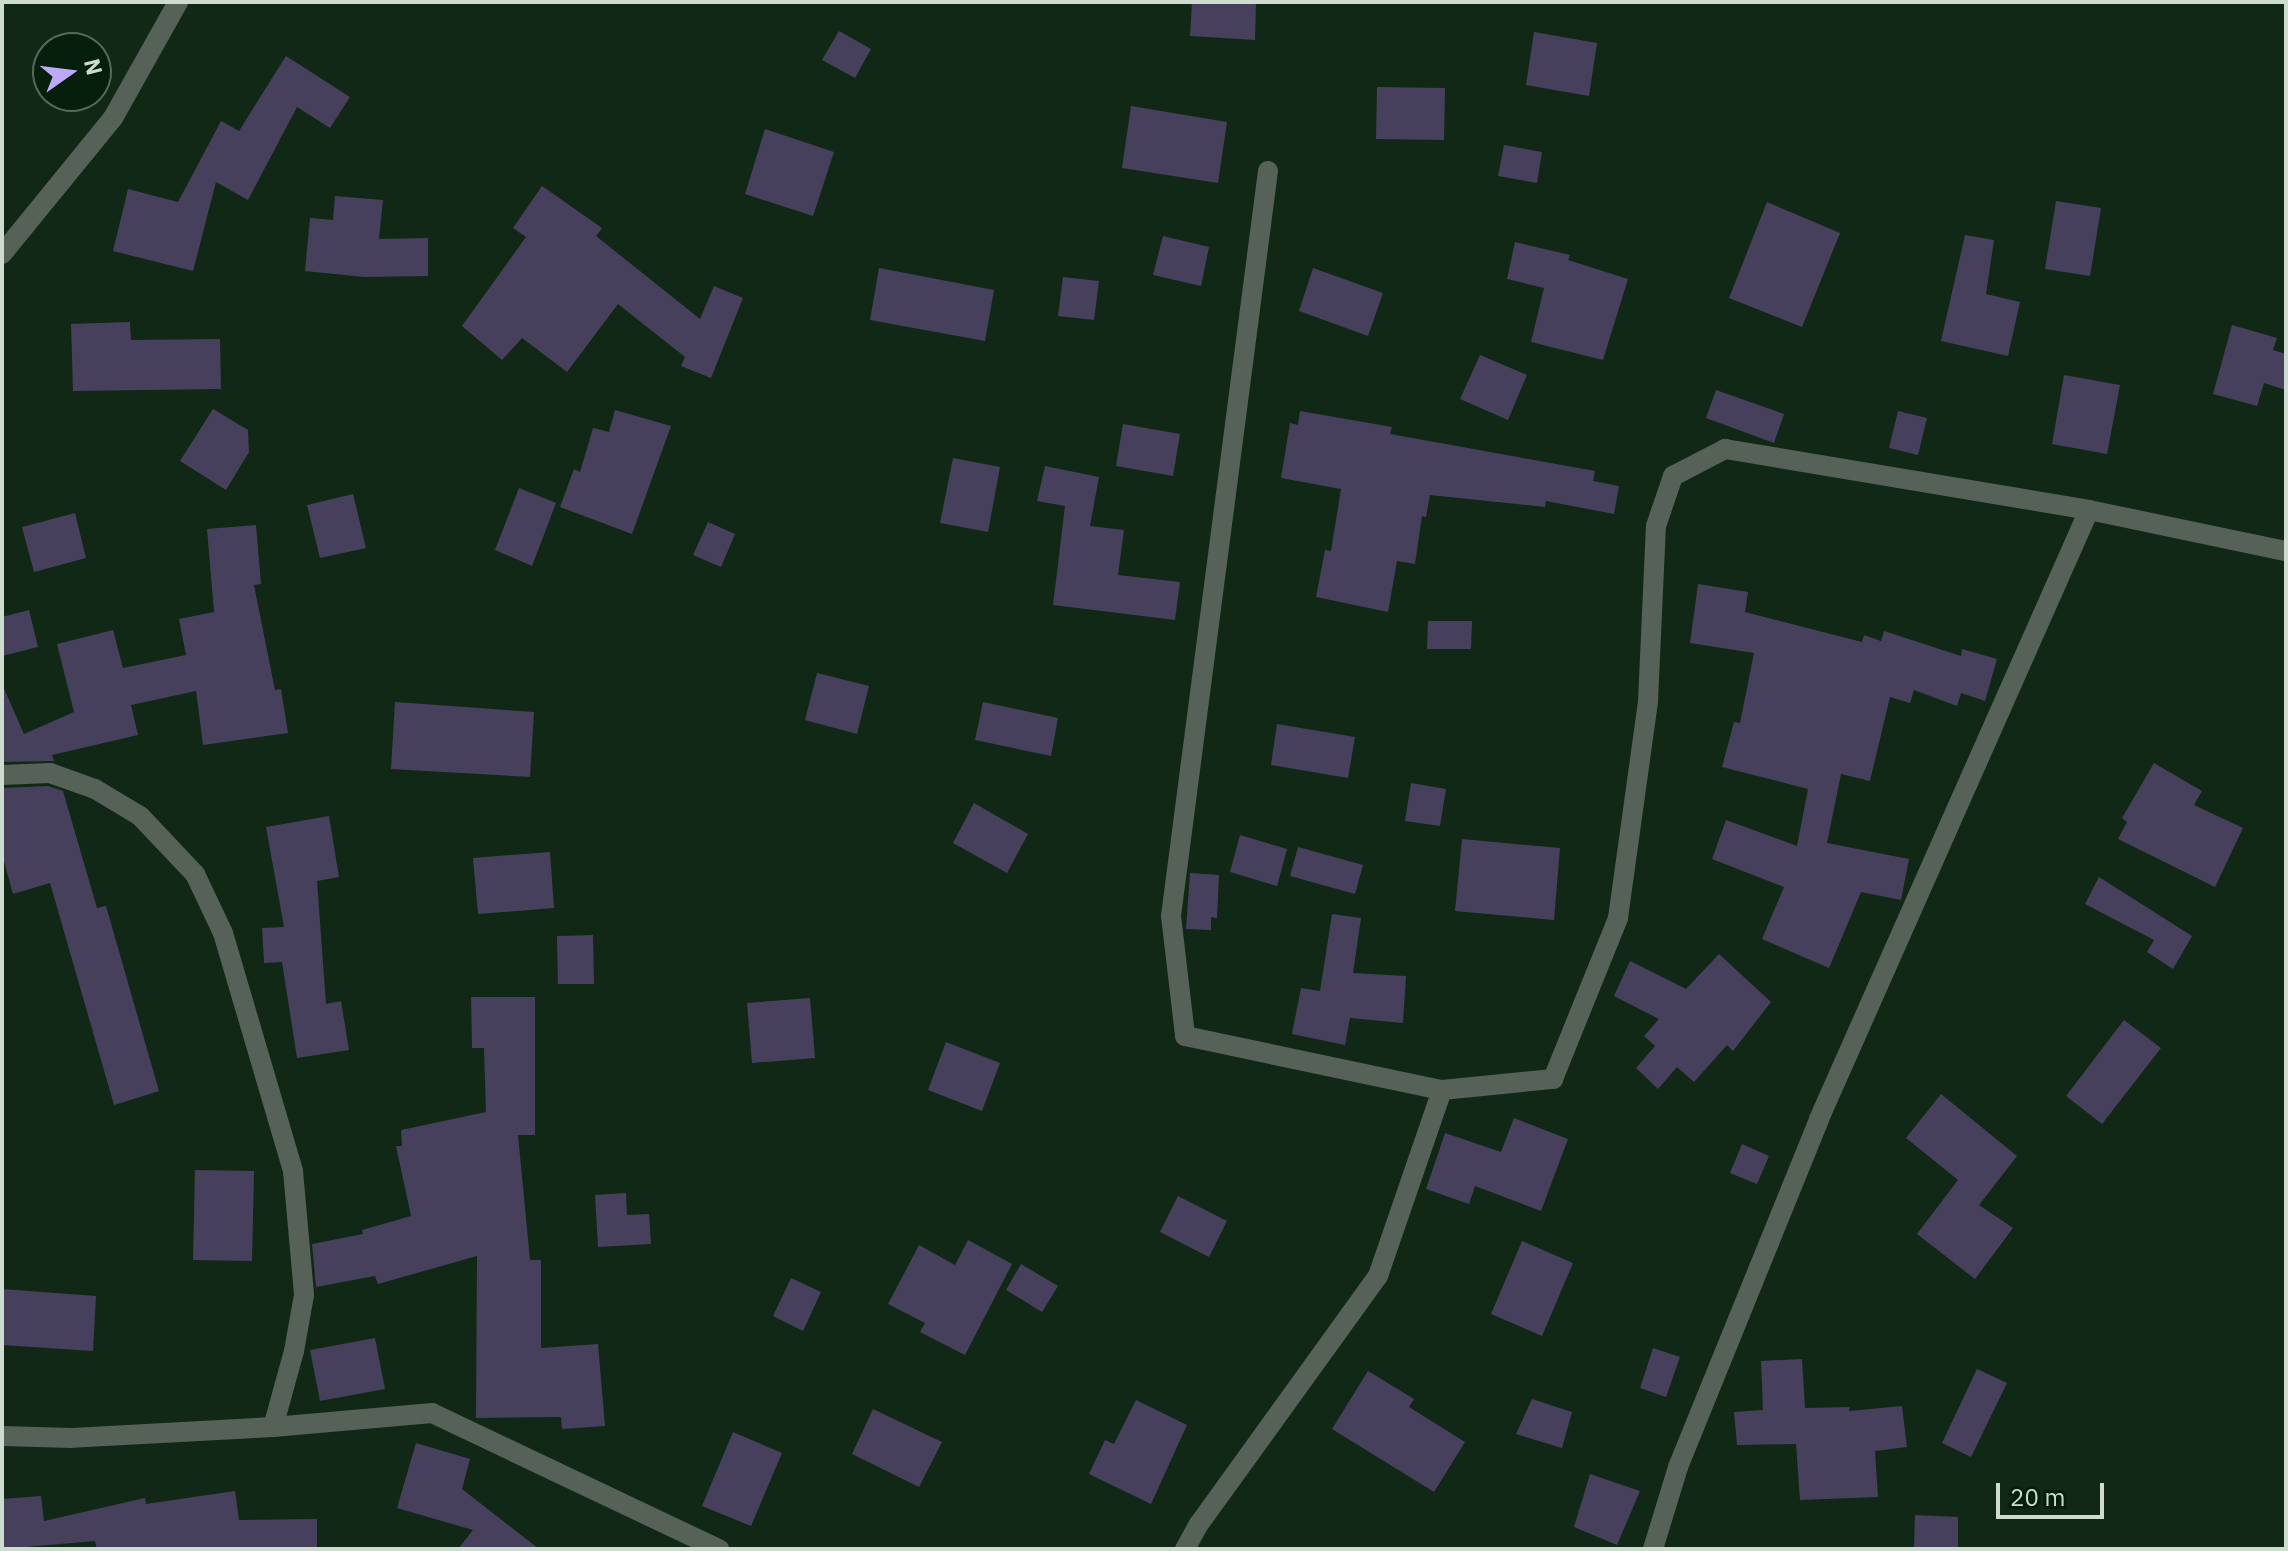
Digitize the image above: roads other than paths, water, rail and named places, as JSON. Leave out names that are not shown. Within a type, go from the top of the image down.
[{"type":"street","points":[[2,254],[113,118],[178,2]]},
{"type":"street","points":[[1268,171],[1171,916],[1185,1036],[1442,1090],[1553,1079],[1618,918],[1648,701],[1656,526],[1673,476],[1725,449],[2089,510],[2286,551]]},
{"type":"street","points":[[1653,1549],[1678,1467],[1819,1119],[2089,510]]},
{"type":"street","points":[[2,775],[50,773],[95,789],[140,816],[195,874],[223,933],[293,1171],[304,1295],[294,1351],[273,1427]]},
{"type":"street","points":[[1185,1549],[1199,1524],[1378,1276],[1442,1090]]},
{"type":"street","points":[[2,1436],[72,1438],[273,1427],[432,1413],[719,1549]]}]
